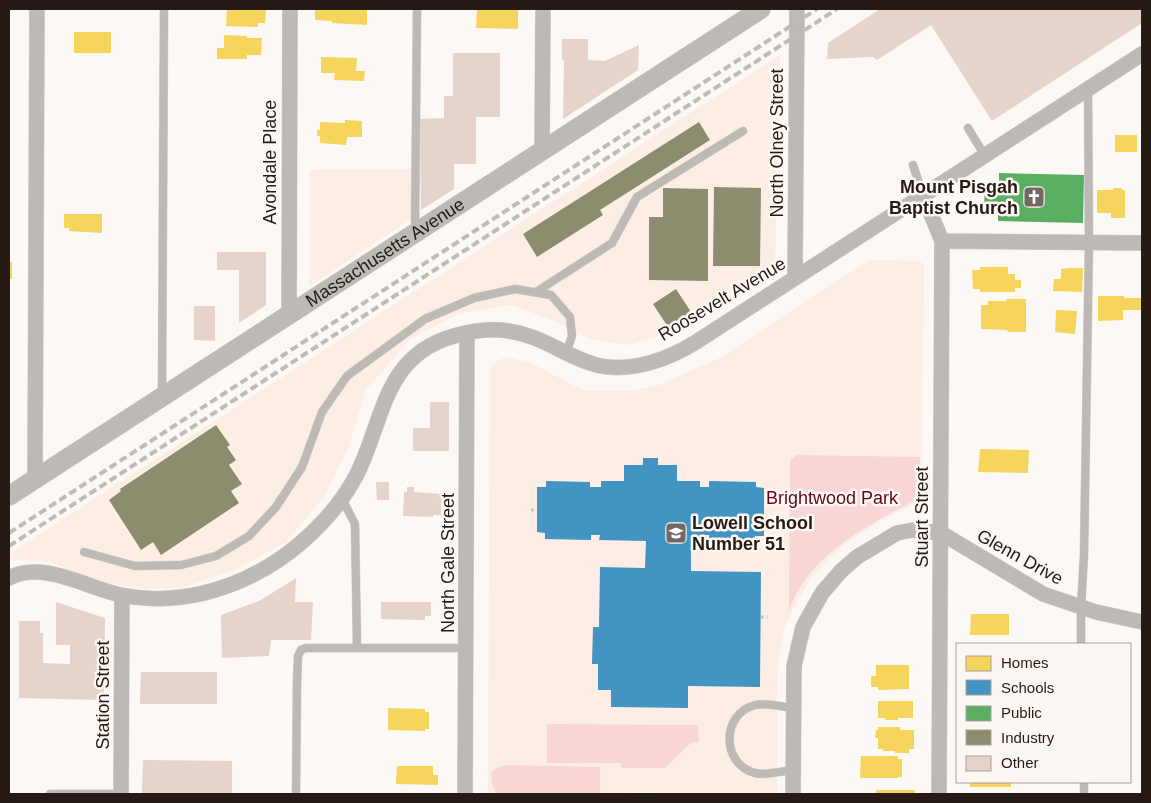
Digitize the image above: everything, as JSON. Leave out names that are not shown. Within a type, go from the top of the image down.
[{"type":"street","points":[[35,479],[37,9]]},
{"type":"street","name":"Avondale Place","points":[[289,316],[290,9]]},
{"type":"street","points":[[542,150],[544,9]]},
{"type":"street","name":"Massachusetts Avenue","points":[[9,496],[761,9]]},
{"type":"street","name":"North Olney Street","points":[[795,278],[797,9]]},
{"type":"street","name":"Roosevelt Avenue","points":[[9,578],[22,573],[45,572],[122,595],[150,598],[175,598],[210,592],[230,586],[252,575],[288,552],[315,530],[342,499],[362,461],[388,392],[397,377],[412,359],[434,343],[467,333],[495,329],[519,332],[600,366],[622,368],[668,356],[682,350],[1142,54]]},
{"type":"street","points":[[923,195],[942,241],[1142,243]]},
{"type":"street","name":"Stuart Street","points":[[939,794],[942,241]]},
{"type":"street","name":"North Gale Street","points":[[465,794],[467,333]]},
{"type":"street","points":[[792,794],[794,666],[799,640],[814,604],[831,581],[857,558],[897,533],[913,530],[941,533]]},
{"type":"street","name":"Glenn Drive","points":[[941,533],[1043,594],[1080,607],[1142,622]]},
{"type":"street","name":"Station Street","points":[[121,794],[122,595]]},
{"type":"lane","points":[[162,398],[164,9]]},
{"type":"lane","points":[[415,234],[418,9]]},
{"type":"lane","points":[[1081,643],[1080,607],[1084,556],[1089,242],[1088,89]]},
{"type":"lane","points":[[968,128],[985,156]]},
{"type":"lane","points":[[536,292],[612,243],[637,197],[743,132]]},
{"type":"lane","points":[[913,165],[923,195]]},
{"type":"lane","points":[[84,552],[135,566],[180,565],[216,556],[249,536],[276,507],[302,467],[322,412],[347,376],[426,319],[474,298],[515,289],[551,295],[570,317],[572,336],[566,353]]},
{"type":"lane","points":[[342,499],[355,524],[357,648]]},
{"type":"lane","points":[[296,794],[298,656],[301,650],[306,648],[467,648]]},
{"type":"lane","points":[[793,708],[767,704],[755,705],[745,709],[736,717],[730,727],[729,739],[730,750],[735,760],[744,768],[754,773],[766,774],[793,770]]},
{"type":"lane","points":[[50,794],[121,794]]},
{"type":"path","points":[[531,510],[537,510]]},
{"type":"path","points":[[761,617],[768,617]]},
{"type":"shaded area","points":[[780,55],[775,266],[666,334],[629,345],[590,339],[555,321],[512,305],[459,314],[410,339],[366,390],[348,449],[324,497],[285,543],[235,570],[184,587],[142,589],[92,580],[51,562],[9,559],[9,554]]},
{"type":"shaded area","points":[[412,169],[411,219],[309,287],[309,170]]},
{"type":"shaded area","name":"Lowell School Number 51","points":[[870,260],[920,261],[924,265],[922,499],[881,521],[843,545],[812,576],[789,617],[783,632],[777,679],[777,793],[627,792],[626,794],[488,794],[490,372],[493,364],[503,358],[512,358],[533,364],[584,391],[628,391],[659,385],[724,356]]},
{"type":"green space","name":"Brightwood Park","points":[[797,455],[920,457],[920,498],[854,535],[824,558],[801,586],[789,610],[790,460]]},
{"type":"green space","points":[[547,724],[698,725],[699,742],[691,743],[665,768],[621,768],[621,763],[547,763]]},
{"type":"green space","points":[[505,765],[600,767],[600,794],[498,794],[492,784],[491,773]]},
{"type":"building: Homes","points":[[227,9],[266,9],[265,23],[258,23],[258,27],[226,26]]},
{"type":"building: Homes","points":[[315,9],[367,9],[367,25],[315,20]]},
{"type":"building: Homes","points":[[477,9],[518,9],[518,29],[476,28]]},
{"type":"building: Homes","points":[[74,32],[111,32],[111,53],[74,53]]},
{"type":"building: Homes","points":[[224,35],[262,38],[261,55],[247,55],[247,59],[217,59],[217,48],[224,48]]},
{"type":"building: Homes","points":[[321,57],[357,58],[356,71],[365,71],[364,81],[334,80],[335,73],[321,73]]},
{"type":"building: Homes","points":[[345,120],[362,121],[362,137],[347,137],[346,145],[320,143],[320,136],[317,136],[317,130],[320,130],[320,122],[345,123]]},
{"type":"building: Homes","points":[[1115,135],[1137,135],[1137,152],[1115,152]]},
{"type":"building: Homes","points":[[1113,188],[1125,190],[1125,218],[1111,218],[1111,213],[1097,213],[1097,190],[1113,190]]},
{"type":"building: Homes","points":[[64,214],[102,214],[102,233],[69,231],[69,228],[64,228]]},
{"type":"building: Homes","points":[[9,262],[12,262],[12,279],[9,279]]},
{"type":"building: Homes","points":[[980,267],[1008,267],[1008,274],[1015,274],[1015,280],[1021,280],[1021,288],[1015,288],[1015,292],[980,292],[980,289],[973,289],[972,270],[980,270]]},
{"type":"building: Homes","points":[[1083,268],[1082,292],[1053,291],[1054,279],[1061,279],[1061,269]]},
{"type":"building: Homes","points":[[1098,296],[1142,298],[1142,310],[1123,310],[1123,320],[1098,321]]},
{"type":"building: Homes","points":[[1006,299],[1026,299],[1026,332],[981,329],[981,305],[988,305],[988,301],[1006,301]]},
{"type":"building: Homes","points":[[1056,310],[1077,311],[1075,334],[1055,332]]},
{"type":"building: Homes","points":[[980,449],[1029,450],[1028,473],[978,472]]},
{"type":"building: Homes","points":[[971,614],[1009,614],[1009,635],[970,635]]},
{"type":"building: Homes","points":[[876,665],[909,665],[909,689],[878,690],[878,687],[871,687],[871,676],[876,676]]},
{"type":"building: Homes","points":[[878,701],[913,701],[913,718],[885,720],[885,718],[878,718]]},
{"type":"building: Homes","points":[[388,708],[425,709],[425,712],[429,712],[429,729],[425,729],[425,731],[388,730]]},
{"type":"building: Homes","points":[[878,727],[900,727],[900,730],[914,730],[914,749],[909,749],[909,753],[895,753],[895,751],[878,749],[878,738],[875,738]]},
{"type":"building: Homes","points":[[861,756],[898,756],[898,759],[902,759],[902,777],[860,778]]},
{"type":"building: Homes","points":[[397,766],[433,766],[433,775],[438,775],[438,785],[396,784]]},
{"type":"building: Homes","points":[[970,783],[1011,783],[1011,787],[970,787]]},
{"type":"building: Homes","points":[[876,790],[915,790],[915,794],[876,794]]},
{"type":"building: Schools","points":[[643,458],[658,458],[658,465],[677,465],[677,481],[700,481],[700,487],[709,487],[709,481],[756,482],[756,487],[764,488],[764,536],[755,536],[755,542],[709,542],[709,535],[699,535],[699,540],[691,540],[691,571],[761,572],[760,687],[688,686],[688,708],[611,707],[611,690],[598,690],[598,664],[592,664],[593,627],[599,627],[600,567],[645,568],[646,541],[599,540],[600,535],[591,535],[591,540],[545,539],[545,533],[537,532],[537,487],[546,487],[546,481],[590,482],[590,487],[601,487],[601,481],[624,481],[624,465],[643,465]]},
{"type":"building: Public","name":"Mount Pisgah Baptist Church","points":[[999,173],[1084,175],[1083,223],[998,221],[998,211],[984,210],[985,183],[999,183]]},
{"type":"building: Industry","points":[[699,122],[710,140],[600,210],[603,215],[537,257],[523,234]]},
{"type":"building: Industry","points":[[714,187],[761,188],[760,266],[713,266]]},
{"type":"building: Industry","points":[[663,188],[708,189],[708,281],[649,280],[649,217],[663,217]]},
{"type":"building: Industry","points":[[676,289],[691,312],[668,327],[653,304]]},
{"type":"building: Industry","points":[[216,425],[230,445],[227,447],[236,460],[229,465],[242,484],[231,491],[239,503],[161,555],[153,542],[141,550],[109,500],[121,491],[120,489]]},
{"type":"building: Other","points":[[880,9],[1142,9],[1142,23],[992,121],[931,25],[877,60],[873,57],[827,59],[828,43]]},
{"type":"building: Other","points":[[562,39],[588,39],[588,60],[605,61],[639,45],[638,70],[563,119],[564,60],[562,60]]},
{"type":"building: Other","points":[[453,53],[500,53],[500,117],[476,117],[476,164],[454,164],[454,189],[421,210],[420,119],[444,118],[444,96],[453,96]]},
{"type":"building: Other","points":[[217,252],[266,252],[266,305],[239,323],[239,270],[217,270]]},
{"type":"building: Other","points":[[194,306],[215,306],[215,341],[194,340]]},
{"type":"building: Other","points":[[430,402],[449,402],[449,451],[413,451],[413,428],[430,428]]},
{"type":"building: Other","points":[[376,482],[389,482],[389,500],[377,500]]},
{"type":"building: Other","points":[[407,487],[414,487],[414,492],[441,494],[441,515],[433,515],[433,517],[403,516],[404,492],[407,492]]},
{"type":"building: Other","points":[[296,578],[295,602],[313,602],[311,640],[271,640],[269,656],[222,658],[221,615],[261,600]]},
{"type":"building: Other","points":[[56,602],[105,618],[104,700],[19,698],[19,621],[40,621],[40,633],[43,633],[43,663],[70,664],[70,645],[56,645]]},
{"type":"building: Other","points":[[381,602],[431,602],[431,616],[425,616],[425,620],[381,619]]},
{"type":"building: Other","points":[[141,672],[217,672],[217,704],[140,704]]},
{"type":"building: Other","points":[[143,760],[232,761],[232,794],[142,794]]},
{"type":"railway","points":[[9,533],[817,9]]},
{"type":"railway","points":[[9,546],[837,9]]},
{"type":"place","name":"Mount Pisgah Baptist Church","points":[[1034,197]]},
{"type":"place","name":"Lowell School Number 51","points":[[676,533]]}]
